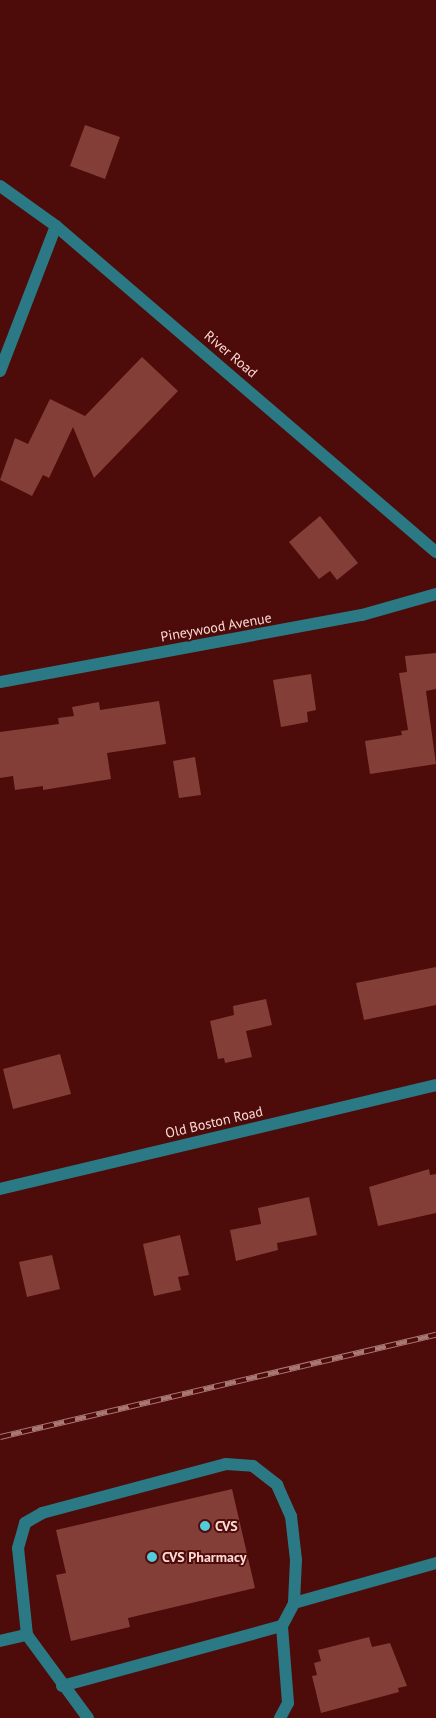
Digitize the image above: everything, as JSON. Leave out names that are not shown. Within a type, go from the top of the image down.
[{"type":"street","name":"River Road","points":[[0,186],[56,226],[436,552]]},
{"type":"street","points":[[0,371],[56,226]]},
{"type":"street","name":"Pineywood Avenue","points":[[0,682],[362,615],[436,594]]},
{"type":"street","name":"Old Boston Road","points":[[0,1189],[436,1085]]},
{"type":"street","points":[[88,1718],[62,1686],[27,1635],[18,1548],[25,1523],[42,1513],[226,1464],[253,1466],[277,1485],[291,1516],[296,1560],[294,1603],[282,1626],[288,1703],[280,1718]]},
{"type":"street","points":[[294,1603],[436,1564]]},
{"type":"street","points":[[62,1686],[282,1626]]},
{"type":"street","points":[[0,1641],[27,1635]]},
{"type":"building","points":[[85,125],[120,137],[105,179],[70,166]]},
{"type":"building","points":[[142,357],[178,391],[94,478],[73,427],[49,478],[43,475],[32,496],[0,480],[15,438],[28,444],[50,399],[85,416]]},
{"type":"building","points":[[320,516],[358,563],[337,580],[330,571],[319,579],[289,542]]},
{"type":"building","points":[[436,653],[436,689],[426,691],[436,764],[370,774],[365,741],[402,735],[401,731],[408,730],[399,673],[407,672],[405,656]]},
{"type":"building","points":[[311,674],[316,710],[307,712],[308,722],[281,727],[273,680]]},
{"type":"building","points":[[159,701],[166,744],[107,753],[111,779],[43,790],[43,786],[15,790],[13,776],[0,778],[0,732],[59,724],[58,718],[74,716],[72,707],[99,702],[100,710]]},
{"type":"building","points":[[195,757],[201,795],[179,798],[173,761]]},
{"type":"building","points":[[436,967],[436,1005],[364,1020],[356,983]]},
{"type":"building","points":[[266,999],[272,1025],[246,1031],[252,1057],[225,1063],[224,1058],[218,1059],[210,1021],[234,1015],[233,1006]]},
{"type":"building","points":[[60,1054],[71,1094],[13,1109],[3,1069]]},
{"type":"building","points":[[429,1169],[430,1175],[436,1174],[436,1213],[378,1226],[369,1187]]},
{"type":"building","points":[[309,1197],[317,1235],[277,1243],[278,1250],[236,1261],[230,1230],[261,1224],[258,1208]]},
{"type":"building","points":[[180,1235],[189,1275],[178,1277],[181,1290],[154,1296],[143,1244]]},
{"type":"building","points":[[52,1255],[60,1289],[27,1297],[19,1262]]},
{"type":"building","points":[[232,1489],[255,1588],[128,1618],[130,1627],[71,1641],[56,1575],[66,1573],[56,1530]]},
{"type":"building","points":[[369,1637],[372,1647],[390,1643],[407,1686],[398,1688],[399,1692],[321,1713],[312,1676],[317,1675],[314,1663],[321,1661],[318,1650]]},
{"type":"railway","points":[[0,1437],[436,1335]]},
{"type":"place","name":"CVS","points":[[205,1526]]},
{"type":"place","name":"CVS Pharmacy","points":[[152,1557]]}]
